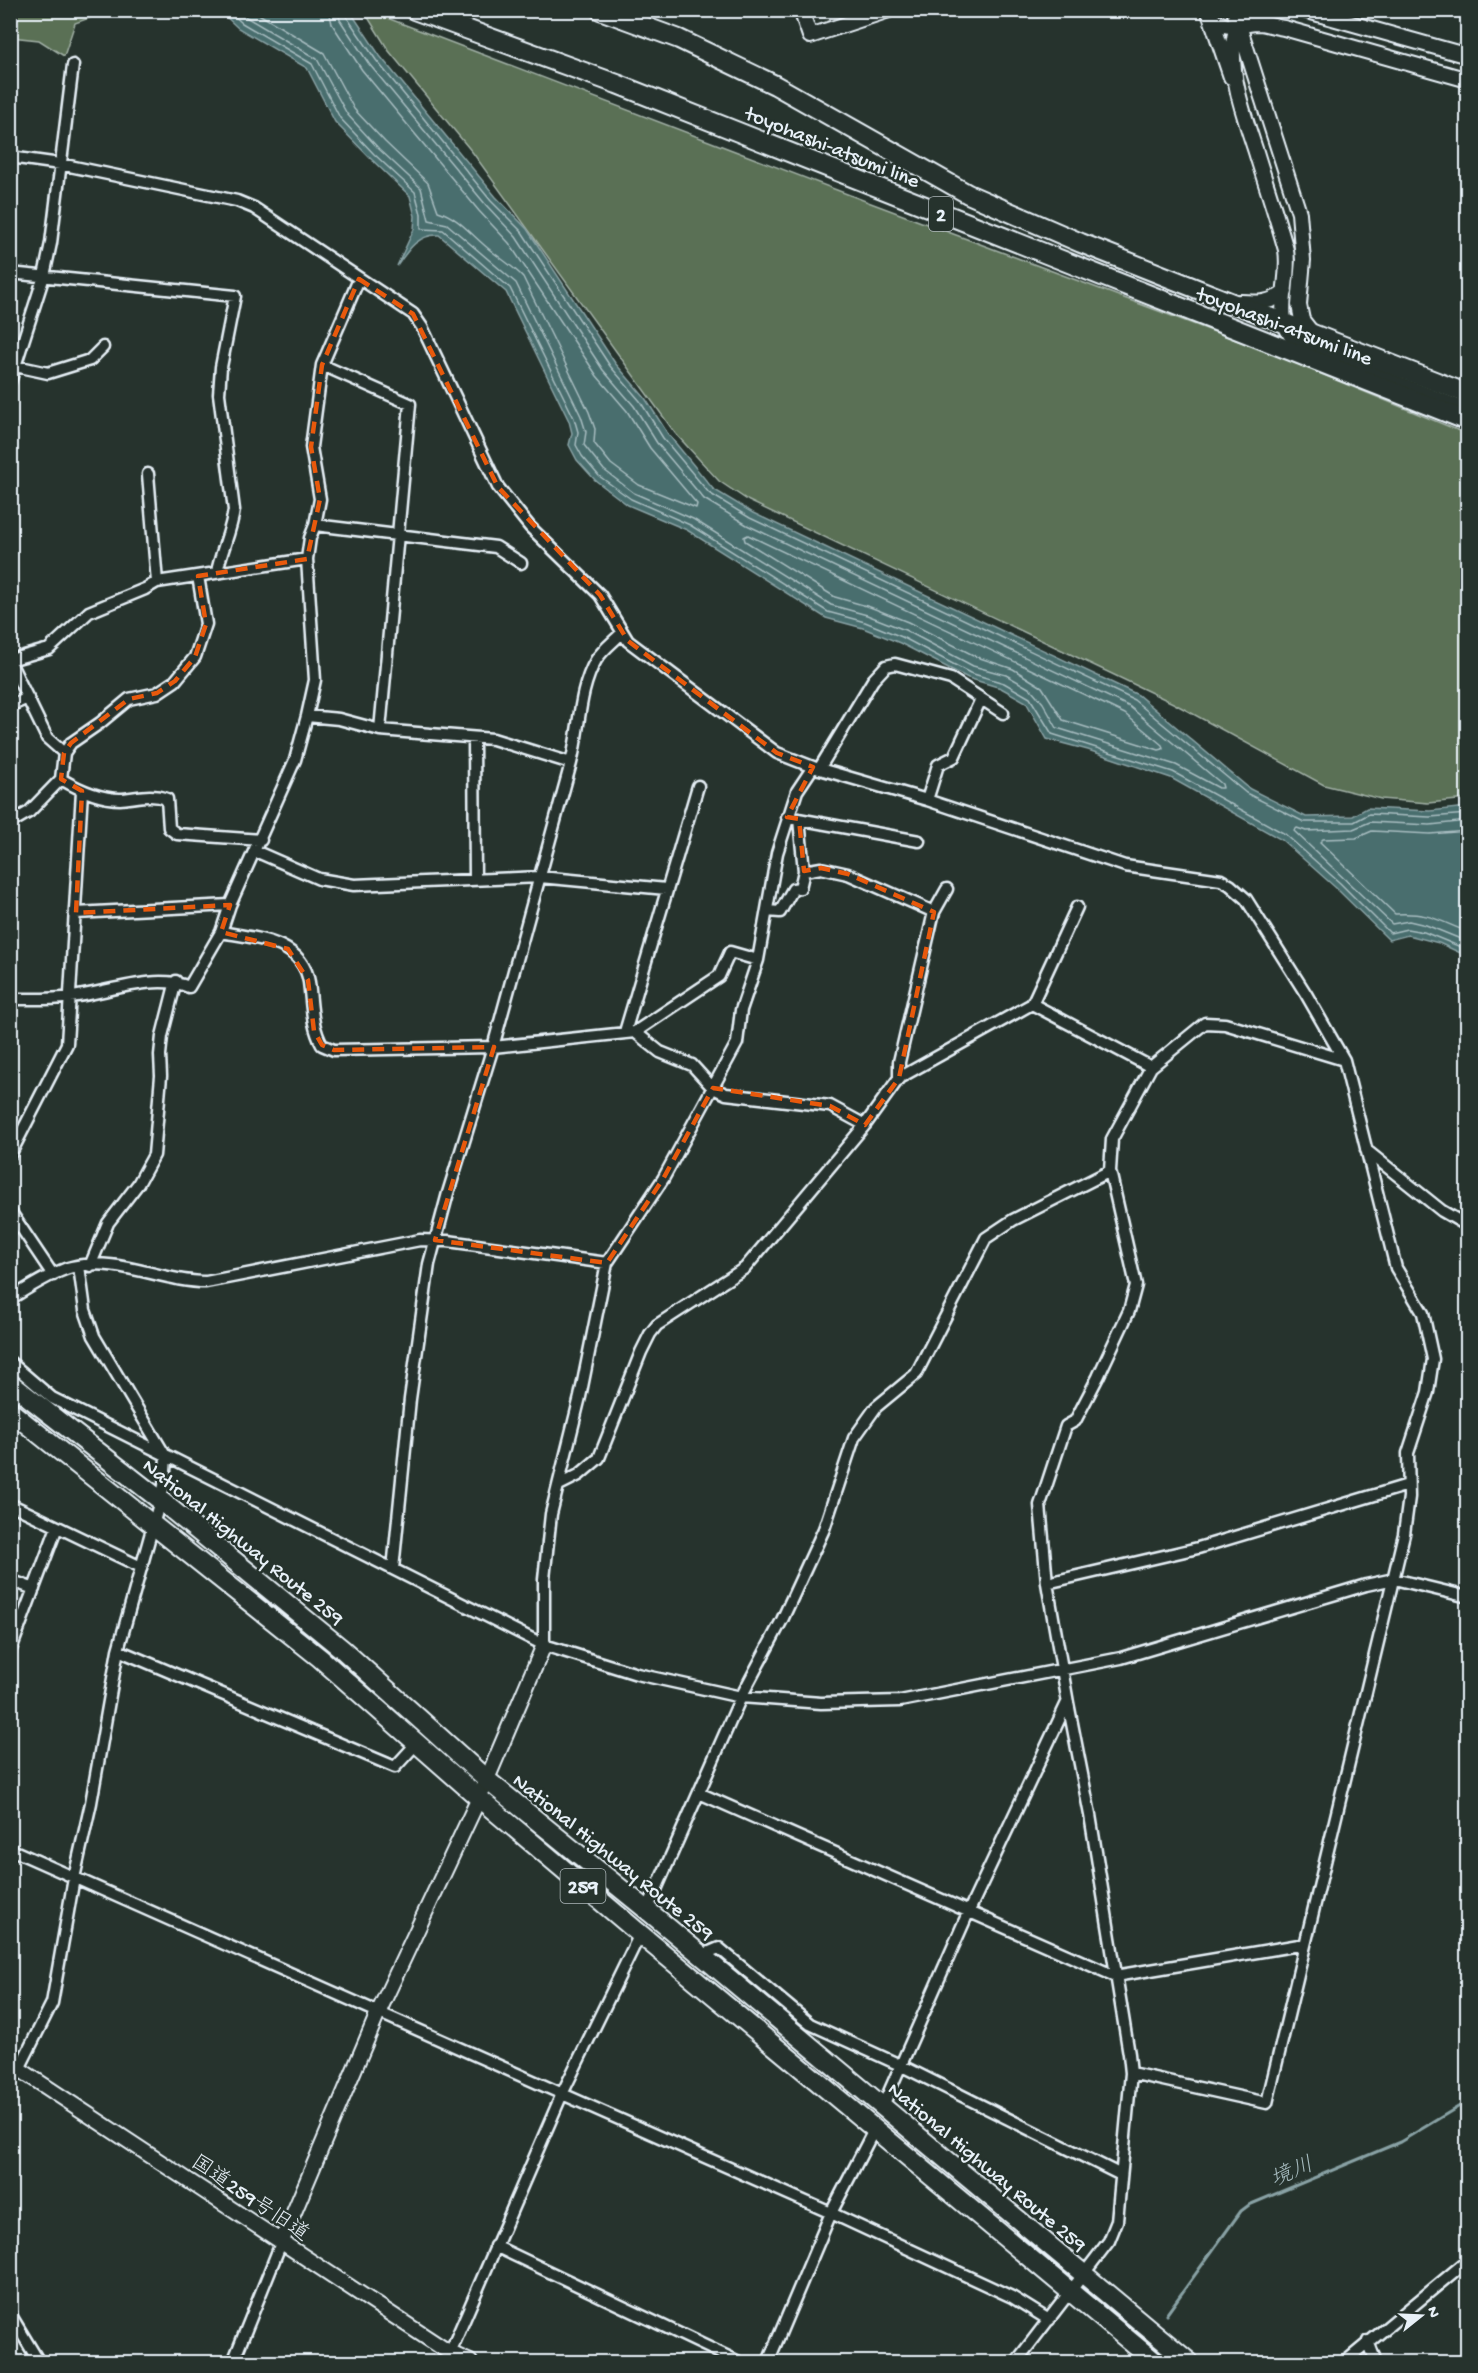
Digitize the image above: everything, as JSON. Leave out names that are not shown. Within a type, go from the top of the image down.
[{"type":"main road","name":"toyohashi-atsumi line","points":[[414,10],[617,84],[1467,421]]},
{"type":"main road","name":"toyohashi-atsumi line","points":[[600,10],[679,39],[775,85],[969,194],[1081,243],[1467,394]]},
{"type":"main road","name":"National Highway Route 259","points":[[10,1383],[160,1500],[342,1649],[487,1780],[647,1910],[1189,2362]]},
{"type":"main road","name":"National Highway Route 259","points":[[10,1411],[320,1658],[479,1798],[640,1934],[1155,2362]]},
{"type":"street","points":[[801,10],[810,36],[889,10]]},
{"type":"street","points":[[1234,10],[1299,213],[1303,245],[1300,310],[1306,328],[1314,336]]},
{"type":"street","points":[[1240,104],[1233,44],[1242,18],[1248,10]]},
{"type":"street","points":[[1304,10],[1467,56]]},
{"type":"street","points":[[1209,13],[1220,25],[1239,27],[1260,24],[1284,28],[1467,80]]},
{"type":"street","points":[[1209,13],[1286,250],[1288,271],[1283,323],[1293,339],[1303,346],[1467,411]]},
{"type":"street","points":[[1248,56],[1250,42],[1255,34],[1268,29],[1284,28]]},
{"type":"street","points":[[10,382],[13,366],[44,276],[51,243],[73,65]]},
{"type":"street","points":[[10,157],[60,164],[237,201],[254,208],[412,314],[422,327],[498,487],[530,527],[600,595],[628,641],[777,753],[816,768],[927,800],[1125,866],[1221,880],[1246,899],[1306,994],[1344,1060],[1396,1268],[1424,1313],[1433,1359],[1428,1392],[1408,1453],[1409,1497],[1394,1580],[1267,2103],[1131,2073]]},
{"type":"street","points":[[10,273],[235,296],[221,367],[219,394],[234,510],[232,526],[222,549],[217,572]]},
{"type":"street","points":[[1256,338],[1270,335],[1283,323],[1301,273]]},
{"type":"street","points":[[10,999],[70,997],[125,986],[176,981],[189,987],[221,932],[230,905],[295,760],[315,680],[307,559],[320,489],[311,447],[322,365],[359,279]]},
{"type":"street","points":[[1230,302],[1267,303],[1285,292]]},
{"type":"street","points":[[13,366],[48,373],[90,360],[103,347]]},
{"type":"street","points":[[322,365],[410,404],[380,730]]},
{"type":"street","points":[[148,474],[157,582]]},
{"type":"street","points":[[315,525],[496,547],[521,563]]},
{"type":"street","points":[[64,753],[47,738],[10,661],[49,649],[89,612],[157,582],[307,559]]},
{"type":"street","points":[[10,823],[29,812],[62,779],[64,753],[71,743],[129,699],[158,693],[175,681],[195,657],[206,624],[198,576]]},
{"type":"street","points":[[393,1569],[410,1399],[429,1264],[493,1047],[577,741],[582,695],[597,658],[622,633]]},
{"type":"street","points":[[233,2362],[378,2013],[479,1798],[544,1645],[544,1579],[551,1514],[580,1397],[607,1263],[663,1179],[737,1043],[741,1010],[758,960],[777,854],[797,791],[816,768],[873,680],[885,666],[895,664],[951,679],[1003,713]]},
{"type":"street","points":[[10,706],[28,698]]},
{"type":"street","points":[[927,800],[938,765],[954,757],[981,699]]},
{"type":"street","points":[[307,716],[339,719],[380,730],[493,739],[571,763]]},
{"type":"street","points":[[474,738],[474,879]]},
{"type":"street","points":[[62,779],[82,790],[117,799],[157,795],[167,800],[169,828],[177,834],[261,840]]},
{"type":"street","points":[[630,1032],[666,889],[698,786]]},
{"type":"street","points":[[10,1155],[68,1044],[82,790]]},
{"type":"street","points":[[787,817],[919,841]]},
{"type":"street","points":[[767,911],[780,912],[793,889],[800,888],[804,872],[800,819]]},
{"type":"street","points":[[255,851],[319,879],[354,885],[540,877],[666,889]]},
{"type":"street","points":[[804,872],[821,868],[848,874],[934,912]]},
{"type":"street","points":[[899,1078],[899,1062],[934,912],[947,889]]},
{"type":"street","points":[[76,913],[230,905]]},
{"type":"street","points":[[559,1485],[579,1475],[599,1458],[641,1352],[657,1325],[745,1268],[865,1125],[899,1078],[1032,1004],[1077,907]]},
{"type":"street","points":[[221,932],[274,942],[288,949],[304,968],[308,980],[314,1031],[322,1046],[334,1050],[493,1047],[630,1032],[719,976],[730,952],[758,960]]},
{"type":"street","points":[[15,2066],[52,2003],[118,1650],[160,1500],[166,1456],[94,1336],[85,1310],[85,1266],[108,1223],[138,1184],[154,1155],[162,1036],[176,981]]},
{"type":"street","points":[[1032,1004],[1151,1067]]},
{"type":"street","points":[[1016,2362],[1109,2241],[1117,2221],[1131,2073],[1090,1815],[1047,1583],[1040,1505],[1065,1426],[1075,1420],[1098,1377],[1129,1311],[1136,1285],[1110,1171],[1112,1139],[1151,1067],[1204,1023],[1225,1024],[1344,1060]]},
{"type":"street","points":[[630,1032],[660,1052],[692,1065],[713,1088],[726,1094],[830,1106],[865,1125]]},
{"type":"street","points":[[1365,1150],[1442,1211],[1467,1226]]},
{"type":"street","points":[[647,1910],[741,1697],[782,1620],[824,1529],[854,1438],[876,1407],[916,1374],[986,1238],[1013,1220],[1110,1171]]},
{"type":"street","points":[[10,1211],[53,1275]]},
{"type":"street","points":[[10,1299],[73,1266],[110,1265],[178,1281],[206,1282],[420,1240],[518,1249],[607,1263]]},
{"type":"street","points":[[10,1362],[52,1398],[544,1645],[637,1674],[741,1697],[821,1703],[900,1701],[1121,1658],[1366,1586],[1394,1580],[1467,1597]]},
{"type":"street","points":[[1047,1583],[1198,1548],[1408,1485]]},
{"type":"street","points":[[10,1504],[141,1567]]},
{"type":"street","points":[[12,1646],[57,1527]]},
{"type":"street","points":[[10,1580],[34,1589]]},
{"type":"street","points":[[118,1650],[395,1767],[417,1743]]},
{"type":"street","points":[[882,2108],[968,1913],[1068,1703]]},
{"type":"street","points":[[699,1793],[1115,1976],[1305,1944]]},
{"type":"street","points":[[10,1849],[831,2213],[1012,2297],[1049,2320]]},
{"type":"street","points":[[448,2358],[562,2094],[640,1934]]},
{"type":"street","points":[[700,1956],[719,1948],[810,2024],[900,2065],[1121,2175]]},
{"type":"street","name":"国道259号旧道","points":[[15,2066],[281,2243],[448,2358],[470,2362]]},
{"type":"street","points":[[768,2362],[831,2213],[875,2128]]},
{"type":"street","points":[[495,2246],[739,2362]]},
{"type":"street","points":[[1345,2362],[1467,2260]]},
{"type":"street","points":[[10,2314],[39,2362]]},
{"type":"street","points":[[1368,2341],[1376,2362]]},
{"type":"highlighted area","points":[[359,279],[413,314],[498,487],[600,595],[628,641],[777,753],[813,767],[787,817],[799,819],[804,871],[821,868],[848,874],[934,912],[899,1078],[865,1125],[830,1106],[713,1088],[663,1179],[607,1263],[435,1240],[494,1047],[334,1050],[322,1045],[314,1031],[308,980],[288,949],[221,932],[230,905],[76,913],[82,791],[61,779],[64,753],[71,743],[129,699],[157,693],[175,681],[195,657],[206,624],[198,576],[307,559],[320,499],[311,447],[322,365]]},
{"type":"green space","points":[[11,10],[109,11],[75,23],[64,56],[39,40],[11,37]]},
{"type":"green space","points":[[364,11],[1268,352],[1467,434],[1467,799],[1428,803],[1381,799],[1324,785],[1173,703],[749,501],[719,481],[675,433],[473,153],[389,51]]},
{"type":"water","points":[[220,11],[350,11],[380,56],[496,197],[527,229],[615,363],[645,398],[668,434],[713,489],[753,513],[1138,695],[1250,789],[1306,817],[1353,816],[1367,808],[1430,811],[1467,807],[1467,956],[1439,943],[1408,935],[1389,940],[1336,888],[1282,840],[1171,778],[1088,750],[1047,739],[1026,702],[1001,688],[968,678],[900,643],[863,628],[826,618],[687,530],[628,505],[595,480],[577,460],[569,445],[572,433],[569,421],[506,292],[439,235],[419,240],[397,266],[414,229],[415,216],[410,196],[335,122],[307,68],[238,28]]},
{"type":"waterway","name":"境川","points":[[1166,2315],[1241,2211],[1249,2205],[1400,2142],[1468,2101]]}]
